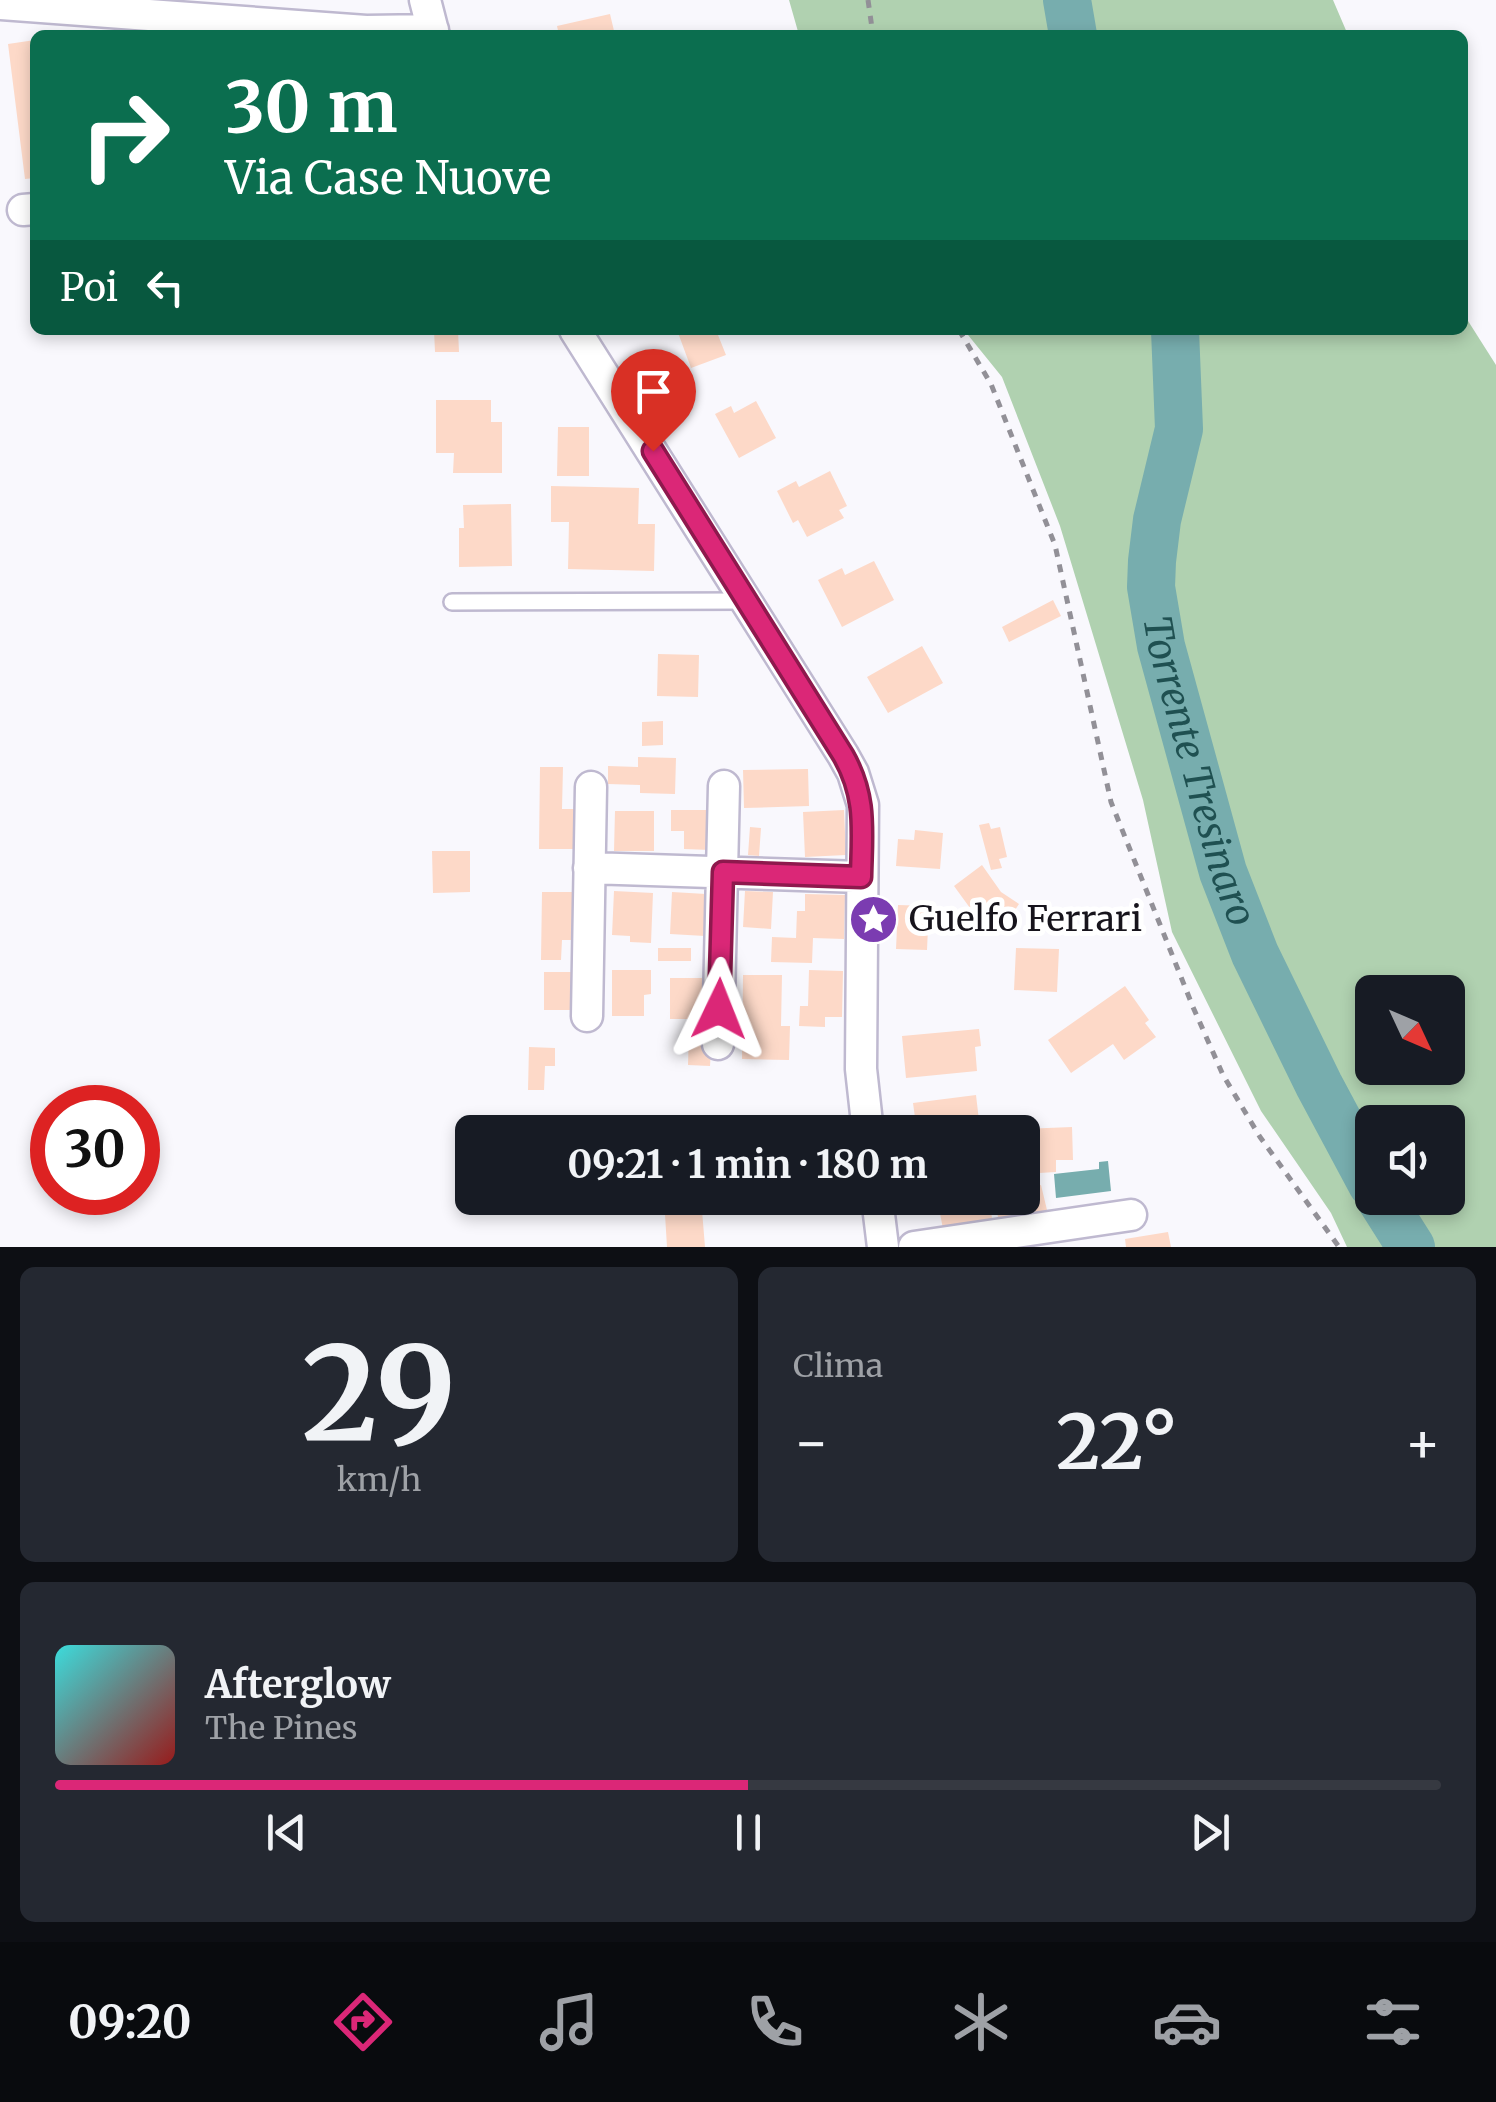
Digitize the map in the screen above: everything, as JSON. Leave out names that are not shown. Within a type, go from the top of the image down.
[{"type":"street","points":[[425,0],[432,30]]},
{"type":"street","points":[[0,4],[76,5],[355,30]]},
{"type":"street","points":[[578,335],[853,772],[863,806],[861,1070],[866,1115]]},
{"type":"street","points":[[718,1044],[724,786]]},
{"type":"street","points":[[587,1016],[591,787]]},
{"type":"street","points":[[589,868],[861,877]]},
{"type":"street","points":[[878,1215],[883,1247]]},
{"type":"street","points":[[914,1247],[1131,1215]]},
{"type":"lane","points":[[452,602],[747,601]]},
{"type":"path","points":[[868,0],[872,30]]},
{"type":"path","points":[[962,335],[992,384],[1055,545],[1111,802],[1193,1007],[1223,1075],[1260,1137],[1340,1247]]},
{"type":"green space","points":[[789,0],[1333,0],[1346,30],[798,30]]},
{"type":"green space","points":[[1468,321],[1496,365],[1496,1247],[1347,1247],[1331,1213],[1261,1111],[1172,932],[1143,800],[1060,526],[1002,377],[968,335],[1468,335]]},
{"type":"water","points":[[1108,1161],[1111,1191],[1056,1198],[1054,1174],[1099,1169],[1099,1162]]},
{"type":"building","points":[[610,14],[614,30],[558,30],[557,26]]},
{"type":"building","points":[[30,41],[30,178],[25,179],[8,44]]},
{"type":"building","points":[[434,335],[458,335],[459,352],[435,352]]},
{"type":"building","points":[[679,335],[718,335],[726,355],[691,368]]},
{"type":"building","points":[[436,400],[491,400],[491,422],[502,422],[502,473],[453,473],[454,453],[436,453]]},
{"type":"building","points":[[756,401],[776,438],[739,458],[715,414],[731,406],[734,413]]},
{"type":"building","points":[[558,427],[589,427],[589,476],[557,476]]},
{"type":"building","points":[[830,471],[847,506],[839,510],[844,518],[807,537],[798,520],[793,523],[777,491],[796,481],[799,487]]},
{"type":"building","points":[[551,486],[639,488],[638,524],[655,524],[654,571],[568,569],[569,522],[551,522]]},
{"type":"building","points":[[511,504],[512,566],[459,567],[463,505]]},
{"type":"building","points":[[874,561],[894,600],[842,627],[818,580],[842,568],[845,575]]},
{"type":"building","points":[[1053,600],[1061,616],[1009,642],[1002,627]]},
{"type":"building","points":[[922,646],[943,683],[888,713],[867,677]]},
{"type":"building","points":[[658,654],[699,655],[698,697],[657,696]]},
{"type":"building","points":[[663,721],[663,745],[642,746],[642,722]]},
{"type":"building","points":[[638,757],[676,758],[675,794],[640,793],[640,785],[608,784],[608,766],[638,767]]},
{"type":"building","points":[[540,767],[563,767],[562,809],[579,809],[579,849],[539,849]]},
{"type":"building","points":[[808,769],[809,806],[744,808],[743,770]]},
{"type":"building","points":[[671,810],[712,810],[711,850],[684,849],[684,831],[671,831]]},
{"type":"building","points":[[844,810],[846,855],[805,857],[803,812]]},
{"type":"building","points":[[615,811],[654,811],[654,851],[614,851]]},
{"type":"building","points":[[989,823],[991,829],[1000,827],[1007,857],[999,859],[1002,868],[991,870],[979,825]]},
{"type":"building","points":[[750,827],[761,828],[759,856],[748,855]]},
{"type":"building","points":[[915,830],[943,833],[940,869],[896,866],[898,839],[914,840]]},
{"type":"building","points":[[432,851],[470,851],[470,892],[433,893]]},
{"type":"building","points":[[982,865],[1001,892],[1019,904],[1007,922],[989,910],[983,919],[978,919],[954,886]]},
{"type":"building","points":[[614,891],[653,893],[651,943],[630,942],[630,936],[612,935]]},
{"type":"building","points":[[745,891],[773,892],[771,929],[743,927]]},
{"type":"building","points":[[542,892],[580,892],[579,940],[562,940],[561,960],[541,960]]},
{"type":"building","points":[[672,892],[706,894],[705,936],[670,934]]},
{"type":"building","points":[[805,894],[845,895],[844,939],[813,938],[812,963],[771,962],[772,937],[796,938],[797,911],[805,911]]},
{"type":"building","points":[[898,905],[929,906],[927,950],[896,949]]},
{"type":"building","points":[[658,948],[691,948],[691,961],[658,961]]},
{"type":"building","points":[[1016,948],[1059,949],[1057,992],[1014,990]]},
{"type":"building","points":[[612,970],[651,970],[651,994],[644,995],[644,1016],[612,1016]]},
{"type":"building","points":[[809,970],[843,971],[842,1017],[825,1017],[825,1027],[799,1026],[800,1006],[808,1006]]},
{"type":"building","points":[[544,972],[582,972],[581,1010],[544,1010]]},
{"type":"building","points":[[743,975],[782,975],[781,1026],[790,1026],[789,1060],[742,1059]]},
{"type":"building","points":[[670,978],[708,978],[708,1019],[670,1019]]},
{"type":"building","points":[[1125,986],[1156,1037],[1124,1060],[1113,1044],[1071,1073],[1048,1040]]},
{"type":"building","points":[[979,1029],[981,1046],[975,1047],[977,1071],[906,1078],[902,1036]]},
{"type":"building","points":[[689,1031],[712,1032],[710,1066],[688,1065]]},
{"type":"building","points":[[529,1047],[555,1048],[555,1066],[545,1066],[544,1090],[528,1090]]},
{"type":"building","points":[[976,1095],[978,1115],[915,1115],[913,1103]]},
{"type":"building","points":[[1072,1127],[1073,1160],[1056,1160],[1056,1172],[1040,1173],[1040,1128]]},
{"type":"building","points":[[1040,1185],[1047,1210],[1040,1212]]},
{"type":"building","points":[[665,1215],[702,1215],[705,1247],[667,1247]]},
{"type":"building","points":[[940,1215],[992,1215],[993,1225],[944,1234]]},
{"type":"building","points":[[998,1215],[1025,1215],[999,1221]]},
{"type":"building","points":[[1168,1232],[1171,1247],[1126,1247],[1125,1239]]},
{"type":"waterway","name":"Torrente Tresinaro","points":[[1067,0],[1072,30]]},
{"type":"waterway","name":"Torrente Tresinaro","points":[[1175,335],[1179,429],[1157,520],[1152,561],[1151,587],[1161,646],[1223,872],[1255,954],[1355,1152]]},
{"type":"waterway","name":"Torrente Tresinaro","points":[[1391,1215],[1411,1247]]},
{"type":"place","name":"Guelfo Ferrari","points":[[874,919]]},
{"type":"route","points":[[653,451],[843,755],[860,788],[863,806],[861,877],[723,872],[719,1009]]}]
